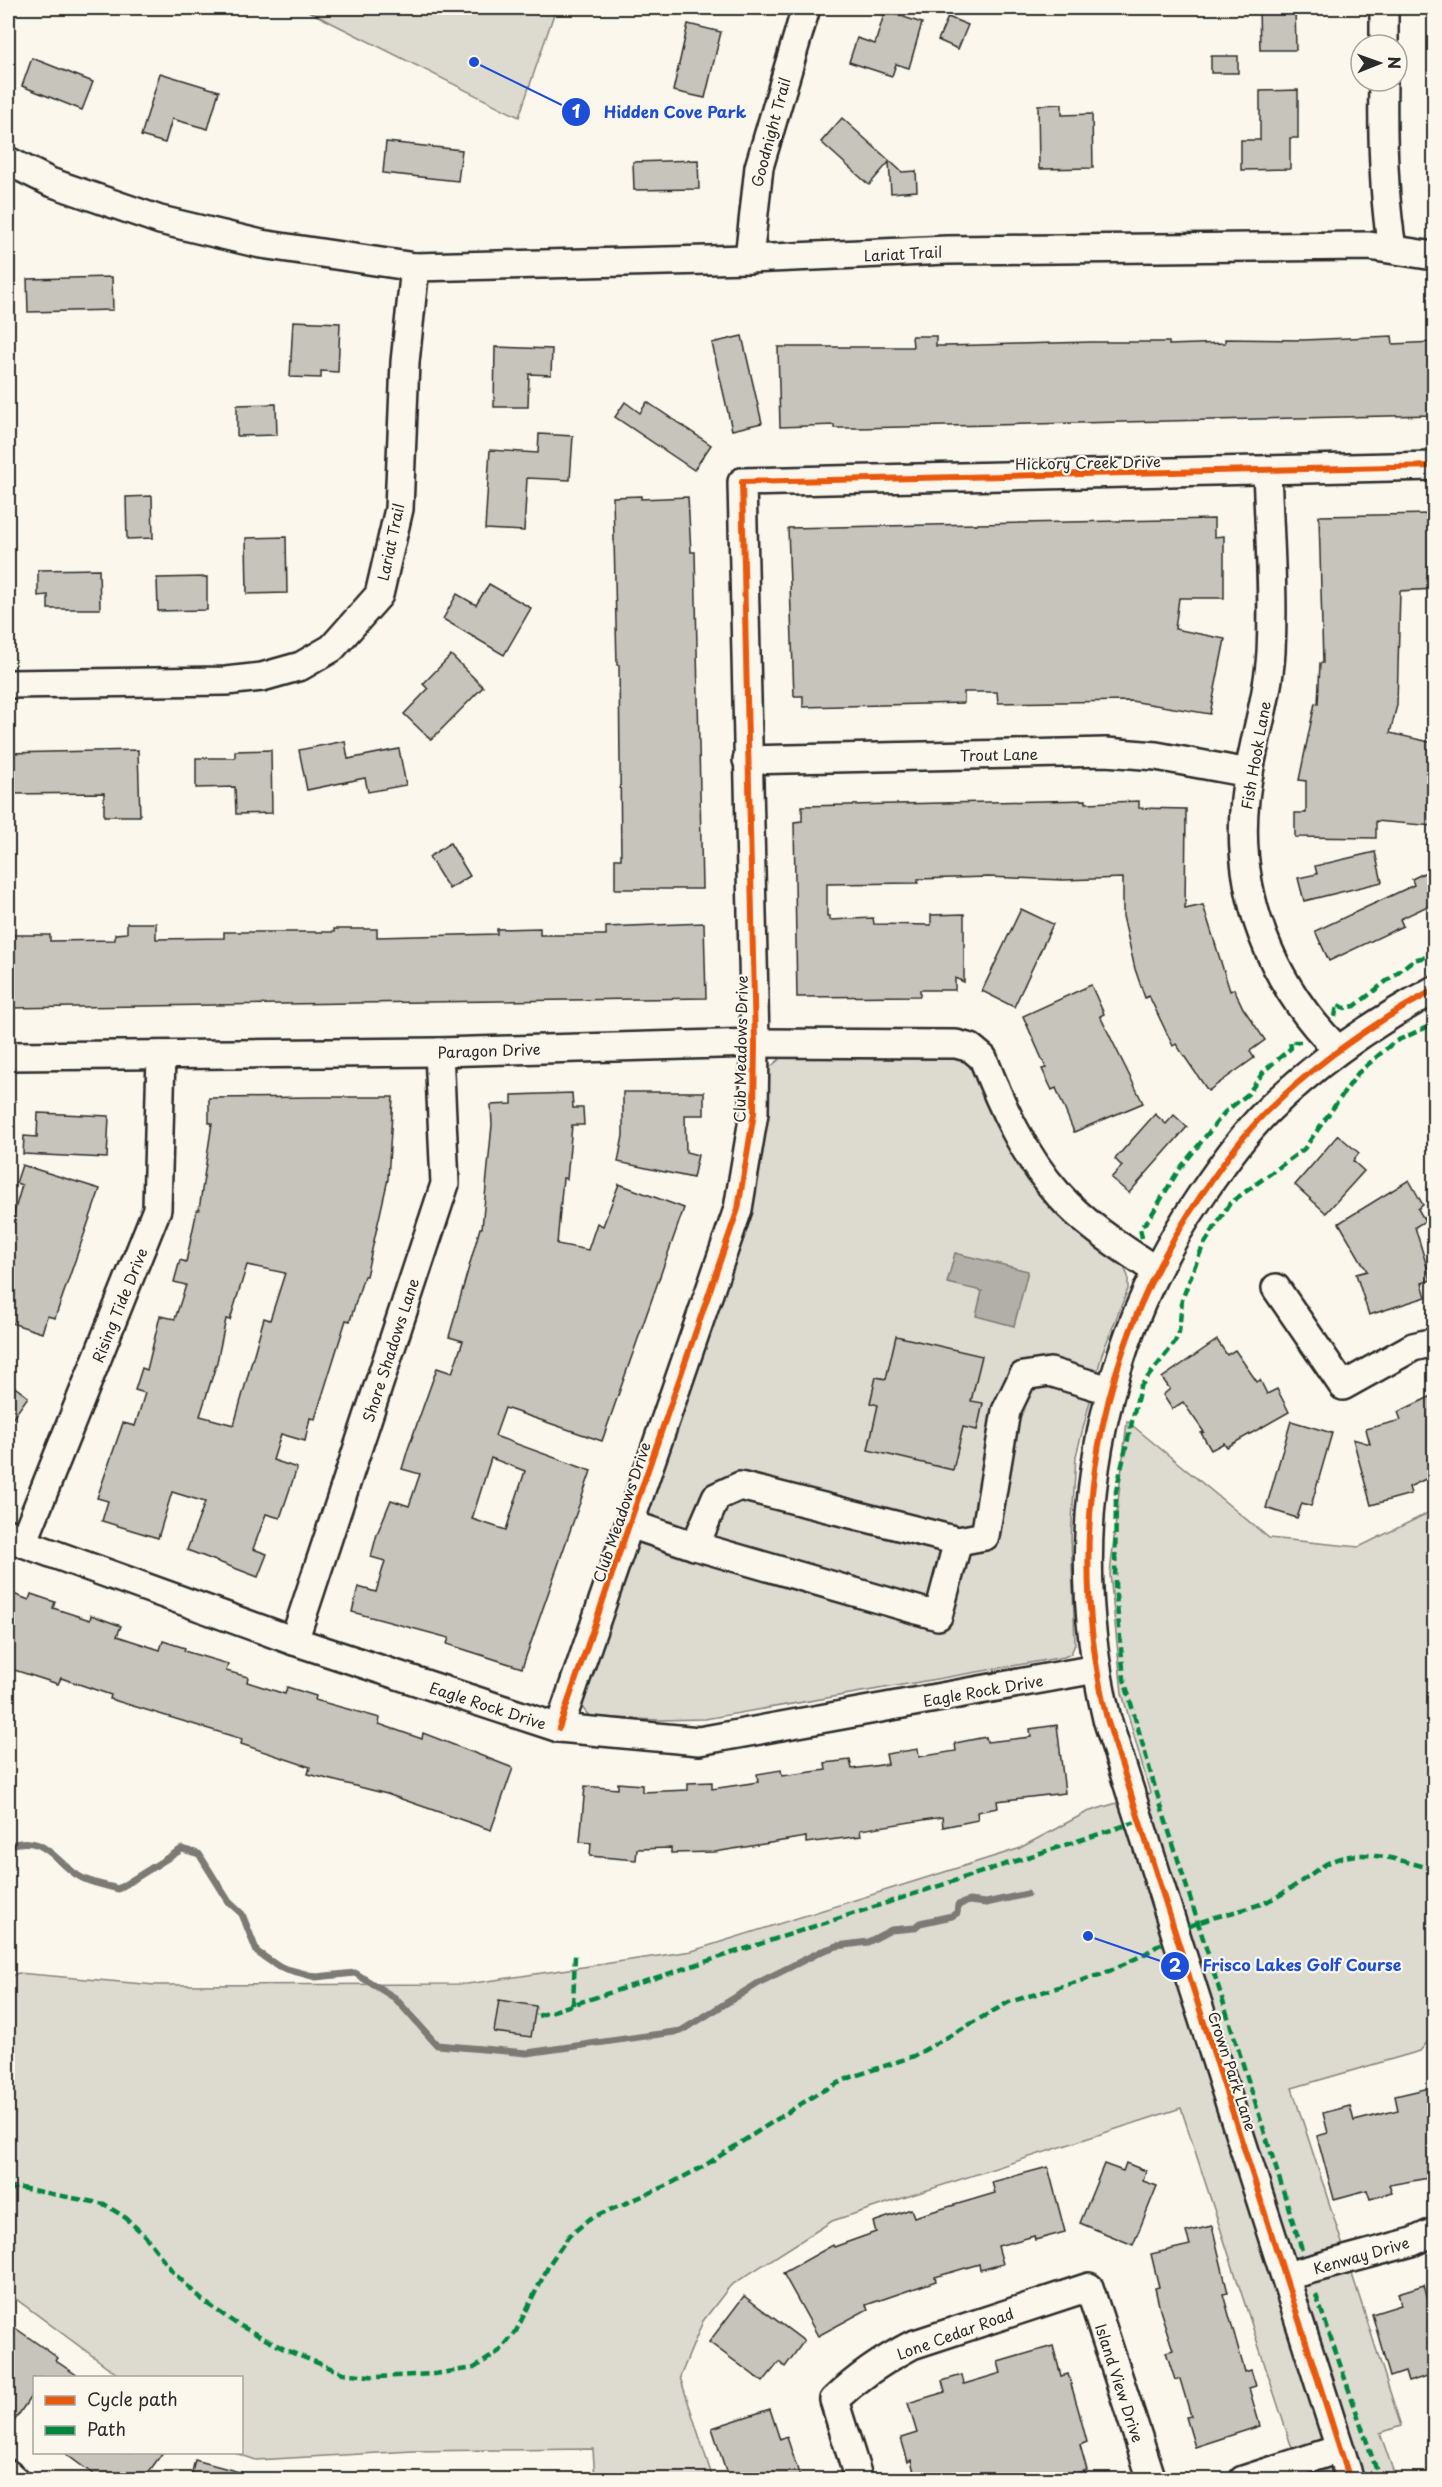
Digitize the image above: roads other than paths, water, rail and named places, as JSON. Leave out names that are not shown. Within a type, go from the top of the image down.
[{"type":"street","name":"Goodnight Trail","points":[[749,259],[759,167],[806,8]]},
{"type":"street","points":[[1384,8],[1384,33]]},
{"type":"street","points":[[1383,93],[1386,209],[1392,248]]},
{"type":"street","name":"Lariat Trail","points":[[8,161],[50,182],[160,220],[261,244],[415,267],[749,259],[947,250],[1369,246],[1434,256]]},
{"type":"street","name":"Lariat Trail","points":[[8,684],[226,681],[262,677],[301,666],[332,648],[379,595],[399,509],[405,362],[415,267]]},
{"type":"street","name":"Hickory Creek Drive","points":[[742,482],[1434,466]]},
{"type":"street","name":"Fish Hook Lane","points":[[1267,470],[1271,652],[1245,798],[1244,850],[1251,900],[1258,925],[1278,972],[1317,1030],[1338,1050]]},
{"type":"street","name":"Club Meadows Drive","points":[[559,1728],[738,1209],[754,1113],[755,1043],[742,482]]},
{"type":"street","name":"Trout Lane","points":[[747,760],[1106,752],[1156,756],[1249,773]]},
{"type":"street","name":"Crown Park Lane","points":[[1350,2480],[1287,2276],[1121,1765],[1096,1669],[1090,1604],[1091,1508],[1109,1389],[1155,1270],[1186,1218],[1220,1168],[1265,1113],[1338,1050],[1396,1010],[1434,990]]},
{"type":"street","name":"Paragon Drive","points":[[8,1056],[440,1052],[755,1043],[956,1044],[971,1048],[983,1058],[1024,1147],[1057,1193],[1079,1215],[1155,1270]]},
{"type":"street","name":"Shore Shadows Lane","points":[[294,1641],[445,1184],[440,1052]]},
{"type":"street","name":"Rising Tide Drive","points":[[15,1538],[157,1209],[161,1055]]},
{"type":"street","points":[[1276,1288],[1343,1386],[1413,1347],[1434,1342]]},
{"type":"street","points":[[696,1546],[716,1497],[740,1486],[958,1541],[985,1536],[1006,1411],[1023,1376],[1050,1372],[1109,1389]]},
{"type":"street","points":[[630,1524],[696,1546],[938,1616],[958,1541]]},
{"type":"street","name":"Eagle Rock Drive","points":[[15,1538],[294,1641],[559,1728],[699,1741],[1096,1669]]},
{"type":"street","name":"Kenway Drive","points":[[1287,2276],[1412,2241],[1434,2232]]},
{"type":"street","name":"Lone Cedar Road","points":[[859,2480],[834,2400],[870,2369],[912,2345],[1089,2287]]},
{"type":"street","name":"Island View Drive","points":[[1089,2287],[1152,2480]]},
{"type":"street","points":[[1243,2480],[1339,2448]]},
{"type":"street","points":[[8,2474],[15,2480]]},
{"type":"waterway","points":[[8,1846],[20,1843],[39,1845],[81,1878],[118,1889],[182,1849],[199,1854],[229,1902],[242,1914],[257,1952],[279,1967],[316,1977],[355,1973],[395,1998],[437,2045],[527,2053],[681,2031],[762,1981],[822,1951],[837,1946],[868,1942],[891,1930],[914,1928],[920,1923],[952,1916],[957,1913],[958,1905],[969,1901],[986,1903],[1027,1894]]},
{"type":"place","name":"Hidden Cove Park","points":[[474,62]]},
{"type":"place","name":"Frisco Lakes Golf Course","points":[[1088,1936]]}]
